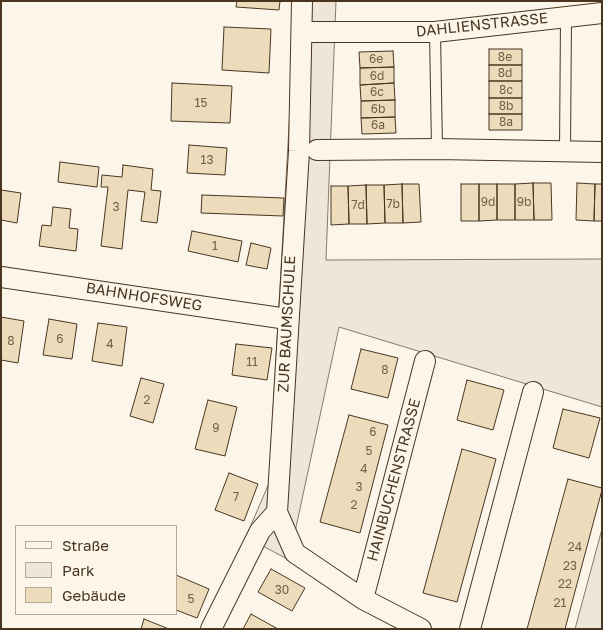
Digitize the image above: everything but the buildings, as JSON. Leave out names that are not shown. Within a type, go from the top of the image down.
[{"type":"street","name":"ZUR BAUMSCHULE","points":[[277,512],[287,319],[299,150],[302,1]]},
{"type":"street","name":"DAHLIENSTRASSE","points":[[302,32],[435,32],[602,13]]},
{"type":"street","points":[[317,150],[437,149],[602,152]]},
{"type":"street","name":"BAHNHOFSWEG","points":[[1,277],[287,319]]},
{"type":"street","name":"HAINBUCHENSTRASSE","points":[[362,599],[425,361]]},
{"type":"street","points":[[470,629],[533,392]]},
{"type":"street","points":[[211,629],[260,531],[277,512],[296,553],[362,599],[421,629]]},
{"type":"lane","points":[[565,150],[566,16]]},
{"type":"lane","points":[[435,32],[437,149]]},
{"type":"green space","points":[[296,1],[336,1],[326,260],[602,259],[602,407],[339,327],[289,560],[246,537],[269,483]]},
{"type":"green space","points":[[602,529],[602,629],[575,629]]}]
